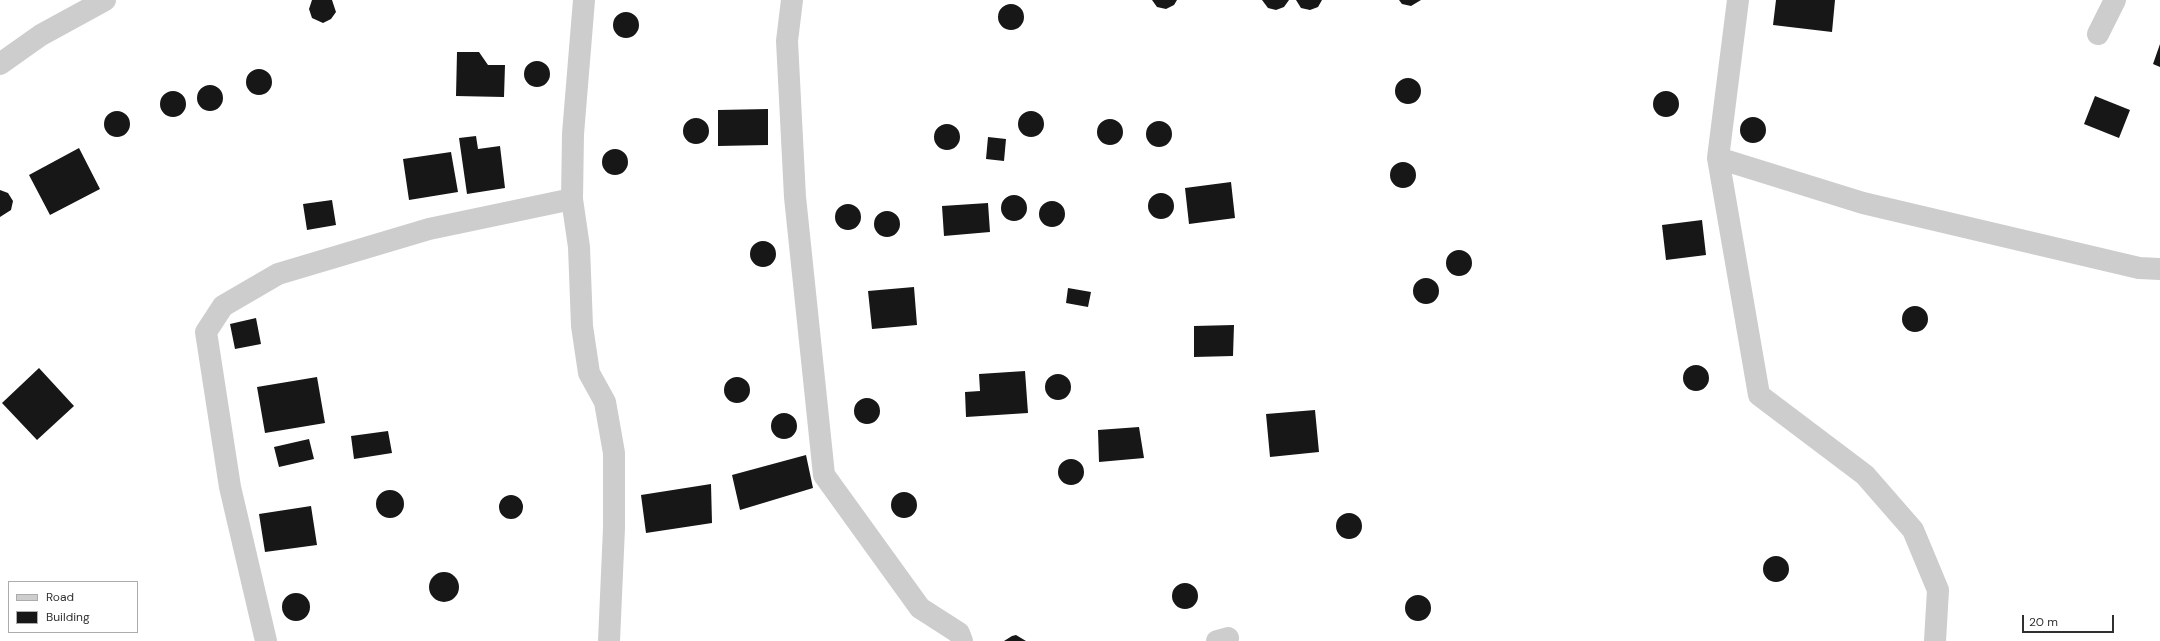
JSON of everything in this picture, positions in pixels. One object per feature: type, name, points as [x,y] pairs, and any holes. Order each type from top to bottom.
[{"type":"street","points":[[0,64],[41,35],[105,0]]},
{"type":"street","points":[[584,0],[573,134],[572,199],[579,247],[582,326],[589,373],[605,402],[614,453],[613,536],[608,641]]},
{"type":"street","points":[[792,0],[787,41],[795,197],[824,475],[920,608],[958,633],[962,641]]},
{"type":"street","points":[[1738,0],[1718,158],[1760,395],[1865,475],[1913,530],[1938,590],[1935,641]]},
{"type":"street","points":[[2098,34],[2115,0]]},
{"type":"street","points":[[1718,158],[1864,203],[2139,268],[2160,269]]},
{"type":"street","points":[[266,641],[230,487],[206,332],[223,306],[278,274],[429,229],[572,199]]},
{"type":"building","points":[[312,0],[332,0],[336,12],[331,19],[323,23],[312,18],[309,9]]},
{"type":"building","points":[[1152,0],[1177,0],[1174,5],[1166,9],[1157,7]]},
{"type":"building","points":[[1262,0],[1289,0],[1284,7],[1276,10],[1268,8]]},
{"type":"building","points":[[1296,0],[1322,0],[1318,7],[1310,10],[1301,8]]},
{"type":"building","points":[[1399,0],[1421,0],[1411,6],[1402,4]]},
{"type":"building","points":[[1776,0],[1835,0],[1832,32],[1773,25]]},
{"type":"building","points":[[1011,4],[1021,7],[1024,17],[1021,27],[1011,30],[1001,27],[998,17],[1001,7]]},
{"type":"building","points":[[626,12],[635,16],[639,25],[635,34],[626,38],[617,34],[613,25],[617,16]]},
{"type":"building","points":[[2160,44],[2160,67],[2153,64]]},
{"type":"building","points":[[457,52],[479,52],[488,65],[505,65],[504,97],[456,96]]},
{"type":"building","points":[[537,61],[547,64],[550,74],[547,84],[537,87],[527,84],[524,74],[527,64]]},
{"type":"building","points":[[259,69],[269,72],[272,82],[269,92],[259,95],[249,92],[246,82],[249,72]]},
{"type":"building","points":[[1408,78],[1417,82],[1421,91],[1417,100],[1408,104],[1399,100],[1395,91],[1399,82]]},
{"type":"building","points":[[210,85],[220,88],[223,98],[220,108],[210,111],[200,108],[197,98],[200,88]]},
{"type":"building","points":[[173,91],[182,95],[186,104],[182,113],[173,117],[164,113],[160,104],[164,95]]},
{"type":"building","points":[[1666,91],[1675,95],[1679,104],[1675,113],[1666,117],[1657,113],[1653,104],[1657,95]]},
{"type":"building","points":[[2095,96],[2130,110],[2119,138],[2084,124]]},
{"type":"building","points":[[768,109],[768,145],[718,146],[718,110]]},
{"type":"building","points":[[117,111],[126,115],[130,124],[126,133],[117,137],[108,133],[104,124],[108,115]]},
{"type":"building","points":[[1031,111],[1041,114],[1044,124],[1041,134],[1031,137],[1021,134],[1018,124],[1021,114]]},
{"type":"building","points":[[1753,117],[1762,121],[1766,130],[1762,139],[1753,143],[1744,139],[1740,130],[1744,121]]},
{"type":"building","points":[[696,118],[706,121],[709,131],[706,141],[696,144],[686,141],[683,131],[686,121]]},
{"type":"building","points":[[1110,119],[1120,122],[1123,132],[1120,142],[1110,145],[1100,142],[1097,132],[1100,122]]},
{"type":"building","points":[[1159,121],[1168,125],[1172,134],[1168,143],[1159,147],[1150,143],[1146,134],[1150,125]]},
{"type":"building","points":[[947,124],[957,127],[960,137],[957,147],[947,150],[937,147],[934,137],[937,127]]},
{"type":"building","points":[[476,136],[478,149],[500,146],[505,188],[467,194],[459,138]]},
{"type":"building","points":[[988,137],[1006,139],[1004,161],[986,159]]},
{"type":"building","points":[[79,148],[100,189],[50,215],[29,175]]},
{"type":"building","points":[[615,149],[624,153],[628,162],[624,171],[615,175],[606,171],[602,162],[606,153]]},
{"type":"building","points":[[451,152],[458,192],[409,200],[403,159]]},
{"type":"building","points":[[1403,162],[1412,166],[1416,175],[1412,184],[1403,188],[1394,184],[1390,175],[1394,166]]},
{"type":"building","points":[[1231,182],[1235,218],[1189,224],[1185,188]]},
{"type":"building","points":[[0,190],[8,193],[13,201],[11,210],[0,217]]},
{"type":"building","points":[[1161,193],[1171,196],[1174,206],[1171,216],[1161,219],[1151,216],[1148,206],[1151,196]]},
{"type":"building","points":[[1014,195],[1024,198],[1027,208],[1024,218],[1014,221],[1004,218],[1001,208],[1004,198]]},
{"type":"building","points":[[332,200],[336,225],[307,230],[303,204]]},
{"type":"building","points":[[1052,201],[1061,205],[1065,214],[1061,223],[1052,227],[1043,223],[1039,214],[1043,205]]},
{"type":"building","points":[[988,203],[990,232],[944,236],[942,206]]},
{"type":"building","points":[[848,204],[857,208],[861,217],[857,226],[848,230],[839,226],[835,217],[839,208]]},
{"type":"building","points":[[887,211],[897,214],[900,224],[897,234],[887,237],[877,234],[874,224],[877,214]]},
{"type":"building","points":[[1702,220],[1706,255],[1666,260],[1662,225]]},
{"type":"building","points":[[763,241],[772,245],[776,254],[772,263],[763,267],[754,263],[750,254],[754,245]]},
{"type":"building","points":[[1459,250],[1468,254],[1472,263],[1468,272],[1459,276],[1450,272],[1446,263],[1450,254]]},
{"type":"building","points":[[1426,278],[1435,282],[1439,291],[1435,300],[1426,304],[1417,300],[1413,291],[1417,282]]},
{"type":"building","points":[[914,287],[917,325],[872,329],[868,291]]},
{"type":"building","points":[[1068,288],[1091,292],[1088,307],[1066,303]]},
{"type":"building","points":[[1915,306],[1925,309],[1928,319],[1925,329],[1915,332],[1905,329],[1902,319],[1905,309]]},
{"type":"building","points":[[256,318],[261,344],[235,349],[230,324]]},
{"type":"building","points":[[1234,325],[1233,356],[1194,357],[1194,326]]},
{"type":"building","points":[[1696,365],[1706,368],[1709,378],[1706,388],[1696,391],[1686,388],[1683,378],[1686,368]]},
{"type":"building","points":[[39,368],[74,406],[37,440],[2,403]]},
{"type":"building","points":[[1025,371],[1028,413],[966,417],[965,392],[980,391],[979,374]]},
{"type":"building","points":[[1058,374],[1067,378],[1071,387],[1067,396],[1058,400],[1049,396],[1045,387],[1049,378]]},
{"type":"building","points":[[317,377],[325,423],[265,433],[257,387]]},
{"type":"building","points":[[737,377],[746,381],[750,390],[746,399],[737,403],[728,399],[724,390],[728,381]]},
{"type":"building","points":[[867,398],[876,402],[880,411],[876,420],[867,424],[858,420],[854,411],[858,402]]},
{"type":"building","points":[[1315,410],[1319,452],[1270,457],[1266,414]]},
{"type":"building","points":[[784,413],[793,417],[797,426],[793,435],[784,439],[775,435],[771,426],[775,417]]},
{"type":"building","points":[[1139,427],[1144,458],[1099,462],[1098,430]]},
{"type":"building","points":[[388,431],[392,453],[354,459],[351,436]]},
{"type":"building","points":[[309,439],[314,459],[279,467],[274,447]]},
{"type":"building","points":[[806,455],[813,488],[740,510],[732,475]]},
{"type":"building","points":[[1071,459],[1080,463],[1084,472],[1080,481],[1071,485],[1062,481],[1058,472],[1062,463]]},
{"type":"building","points":[[711,484],[712,523],[646,533],[641,495]]},
{"type":"building","points":[[390,490],[400,494],[404,504],[400,514],[390,518],[380,514],[376,504],[380,494]]},
{"type":"building","points":[[904,492],[913,496],[917,505],[913,514],[904,518],[895,514],[891,505],[895,496]]},
{"type":"building","points":[[511,495],[516,496],[522,502],[522,512],[516,518],[511,519],[506,518],[500,512],[499,507],[500,502],[506,496]]},
{"type":"building","points":[[311,506],[317,545],[265,552],[259,514]]},
{"type":"building","points":[[1349,513],[1359,516],[1362,526],[1359,536],[1349,539],[1339,536],[1336,526],[1339,516]]},
{"type":"building","points":[[1776,556],[1785,560],[1789,569],[1785,578],[1776,582],[1767,578],[1763,569],[1767,560]]},
{"type":"building","points":[[444,572],[450,573],[458,581],[458,593],[450,601],[444,602],[438,601],[430,593],[429,587],[430,581],[438,573]]},
{"type":"building","points":[[1185,583],[1195,586],[1198,596],[1195,606],[1185,609],[1175,606],[1172,596],[1175,586]]},
{"type":"building","points":[[296,593],[306,597],[310,607],[306,617],[296,621],[286,617],[282,607],[286,597]]},
{"type":"building","points":[[1418,595],[1427,599],[1431,608],[1427,617],[1418,621],[1409,617],[1405,608],[1409,599]]},
{"type":"building","points":[[1016,635],[1026,641],[1004,641],[1012,636]]}]
